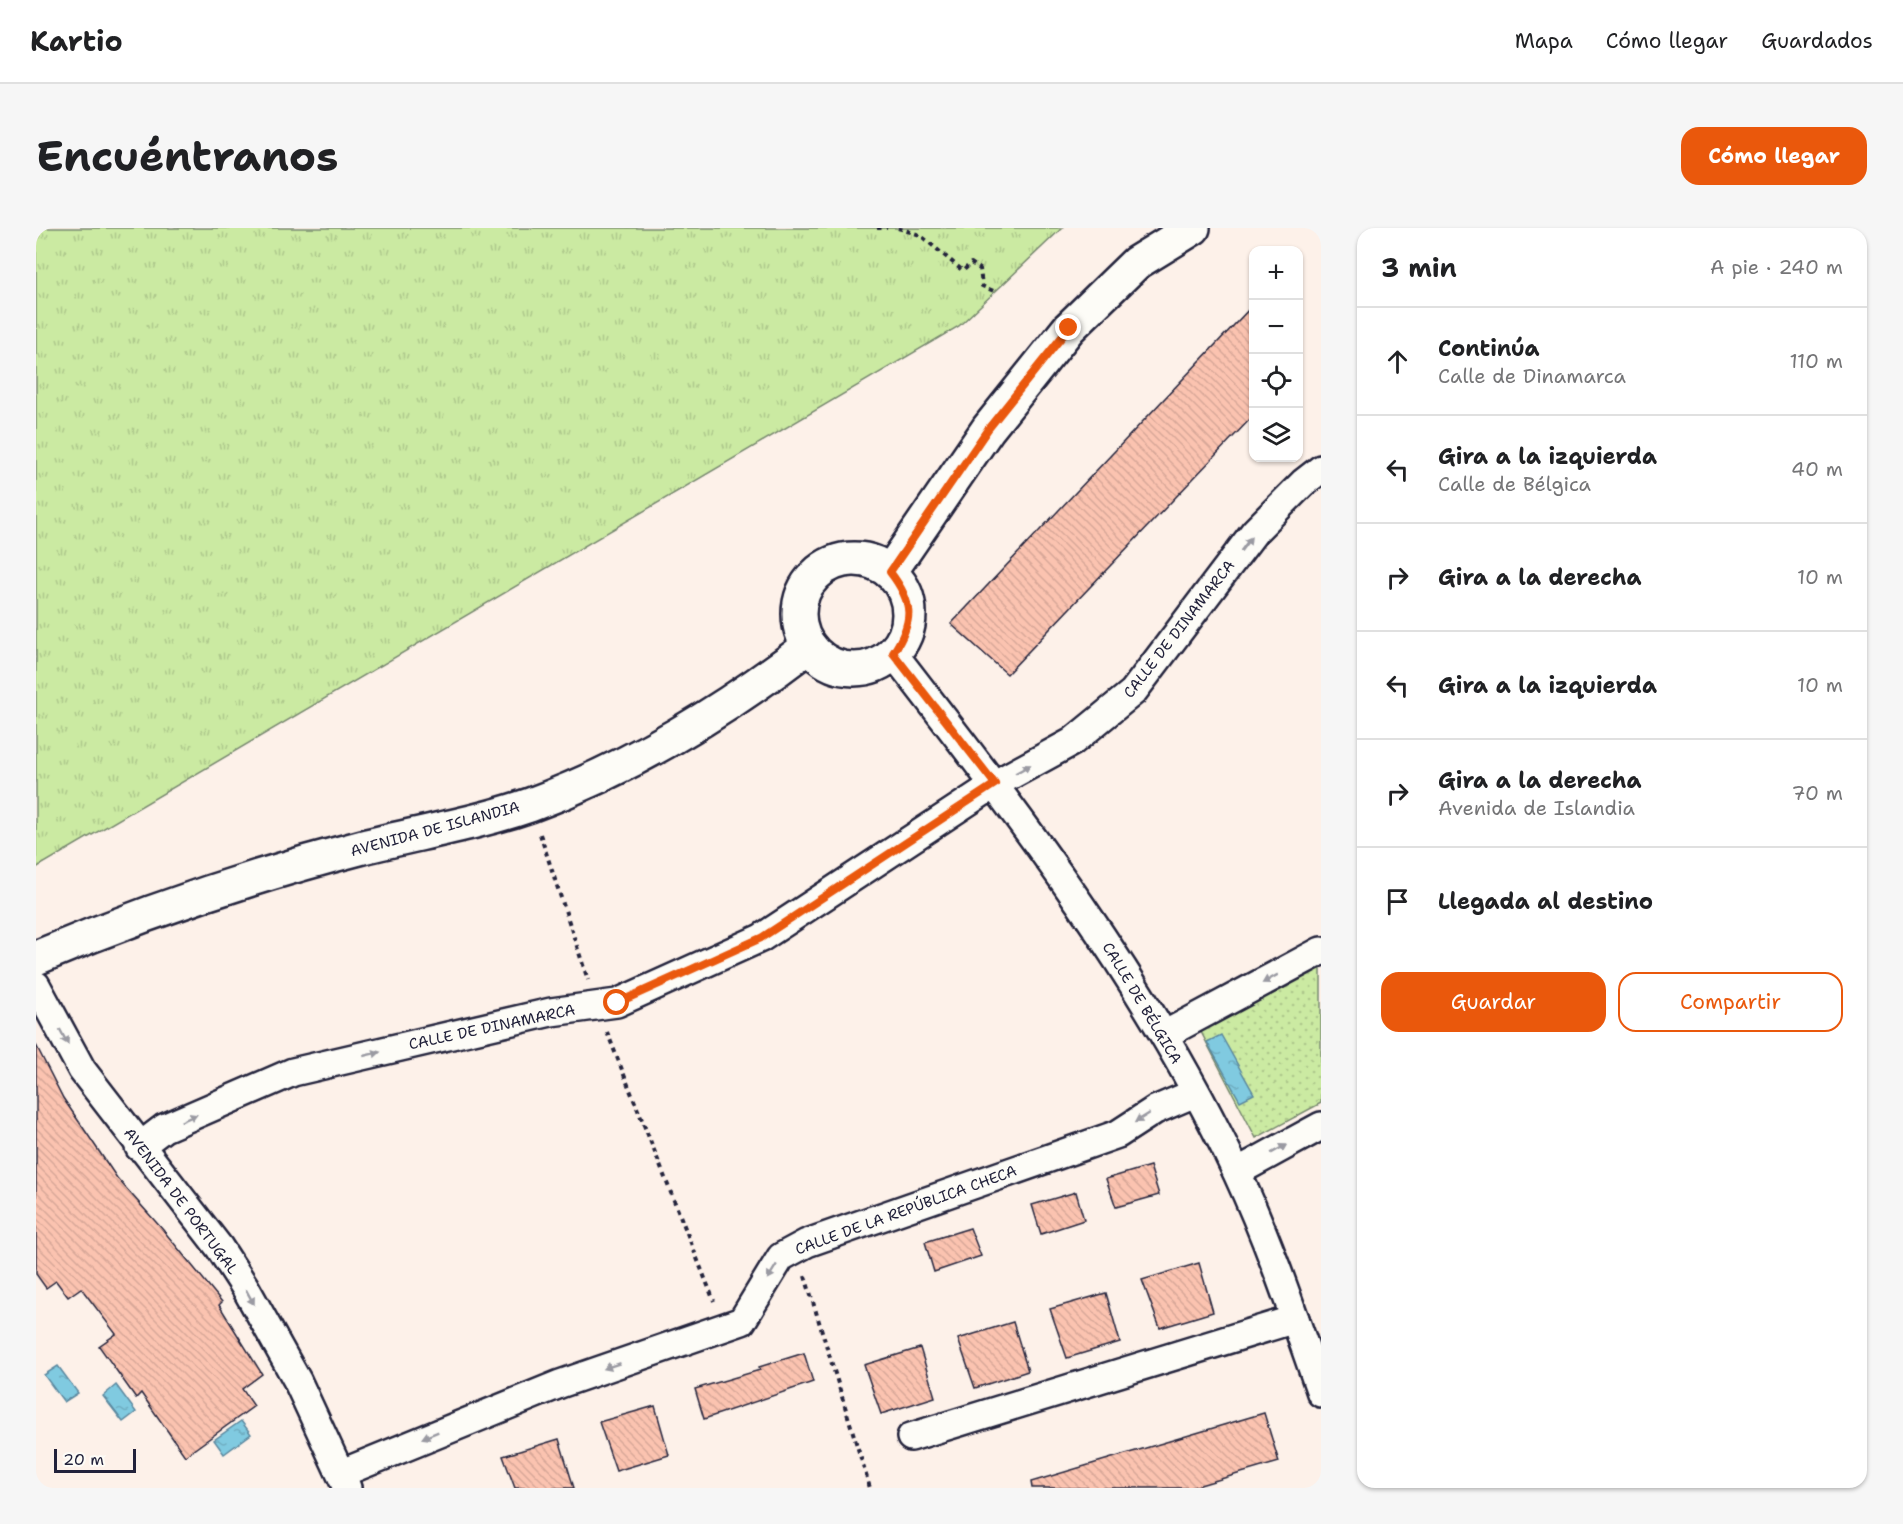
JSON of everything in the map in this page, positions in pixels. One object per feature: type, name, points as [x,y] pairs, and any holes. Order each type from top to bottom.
[{"type":"street","points":[[890,572],[988,429],[1069,328],[1136,263],[1193,228]]},
{"type":"street","name":"CALLE DE DINAMARCA","points":[[139,1147],[164,1128],[293,1072],[551,1012],[617,1003],[761,938],[995,784],[1072,742],[1133,692],[1255,531],[1303,483],[1321,469]]},
{"type":"street","points":[[852,559],[872,562],[890,572],[903,590],[909,612],[905,635],[893,653],[870,667],[843,668],[820,658],[809,646],[800,626],[800,605],[806,587],[816,573],[834,563],[852,559]]},
{"type":"street","name":"AVENIDA DE ISLANDIA","points":[[36,958],[114,925],[213,890],[363,847],[449,829],[530,804],[620,766],[701,722],[757,686],[809,646]]},
{"type":"street","name":"CALLE DE BÉLGICA","points":[[893,653],[995,784],[1094,923],[1164,1035],[1237,1172],[1295,1319],[1321,1393]]},
{"type":"street","points":[[1164,1035],[1321,951]]},
{"type":"street","name":"AVENIDA DE PORTUGAL","points":[[36,985],[82,1070],[139,1147],[219,1247],[245,1287],[297,1380],[344,1480]]},
{"type":"street","name":"CALLE DE LA REPÚBLICA CHECA","points":[[344,1480],[560,1384],[742,1320],[781,1257],[797,1249],[1118,1134],[1155,1110],[1195,1093]]},
{"type":"street","points":[[1237,1172],[1321,1126]]},
{"type":"street","points":[[911,1437],[1295,1319]]},
{"type":"path","points":[[877,228],[887,228]]},
{"type":"path","points":[[898,228],[920,235],[963,271],[971,263],[980,268],[982,286],[996,292]]},
{"type":"path","points":[[530,804],[596,1006],[724,1326]]},
{"type":"path","points":[[797,1249],[870,1488]]},
{"type":"green space","points":[[36,228],[1062,228],[959,326],[36,868]]},
{"type":"green space","points":[[1321,963],[1321,1103],[1256,1138],[1200,1030]]},
{"type":"water","points":[[1221,1035],[1254,1094],[1240,1101],[1207,1042]]},
{"type":"water","points":[[58,1366],[78,1393],[64,1402],[44,1375]]},
{"type":"water","points":[[116,1385],[136,1412],[123,1422],[103,1396]]},
{"type":"water","points":[[241,1421],[251,1434],[224,1454],[214,1440]]},
{"type":"building","points":[[1249,309],[1249,420],[1007,674],[951,624]]},
{"type":"building","points":[[36,1045],[63,1098],[117,1178],[222,1302],[219,1305],[262,1374],[242,1389],[254,1406],[185,1456],[141,1393],[136,1398],[99,1346],[116,1334],[81,1288],[68,1297],[56,1281],[46,1288],[36,1274]]},
{"type":"building","points":[[1150,1166],[1159,1195],[1116,1207],[1106,1179]]},
{"type":"building","points":[[1076,1192],[1084,1220],[1041,1234],[1032,1205]]},
{"type":"building","points":[[970,1228],[981,1256],[934,1272],[925,1242]]},
{"type":"building","points":[[1199,1263],[1213,1312],[1160,1328],[1142,1280]]},
{"type":"building","points":[[1106,1293],[1120,1342],[1067,1358],[1050,1309]]},
{"type":"building","points":[[1013,1322],[1028,1371],[975,1388],[958,1339]]},
{"type":"building","points":[[920,1348],[935,1397],[881,1414],[864,1365]]},
{"type":"building","points":[[804,1353],[813,1382],[704,1419],[695,1389],[760,1370],[759,1367]]},
{"type":"building","points":[[655,1406],[669,1455],[616,1471],[599,1422]]},
{"type":"building","points":[[1264,1413],[1279,1462],[1190,1488],[1032,1488],[1031,1482]]},
{"type":"building","points":[[559,1439],[574,1488],[515,1488],[503,1456]]},
{"type":"route","points":[[617,1003],[761,938],[995,784],[893,653],[905,635],[909,612],[908,601],[903,590],[890,572],[988,429],[1069,328]]}]
